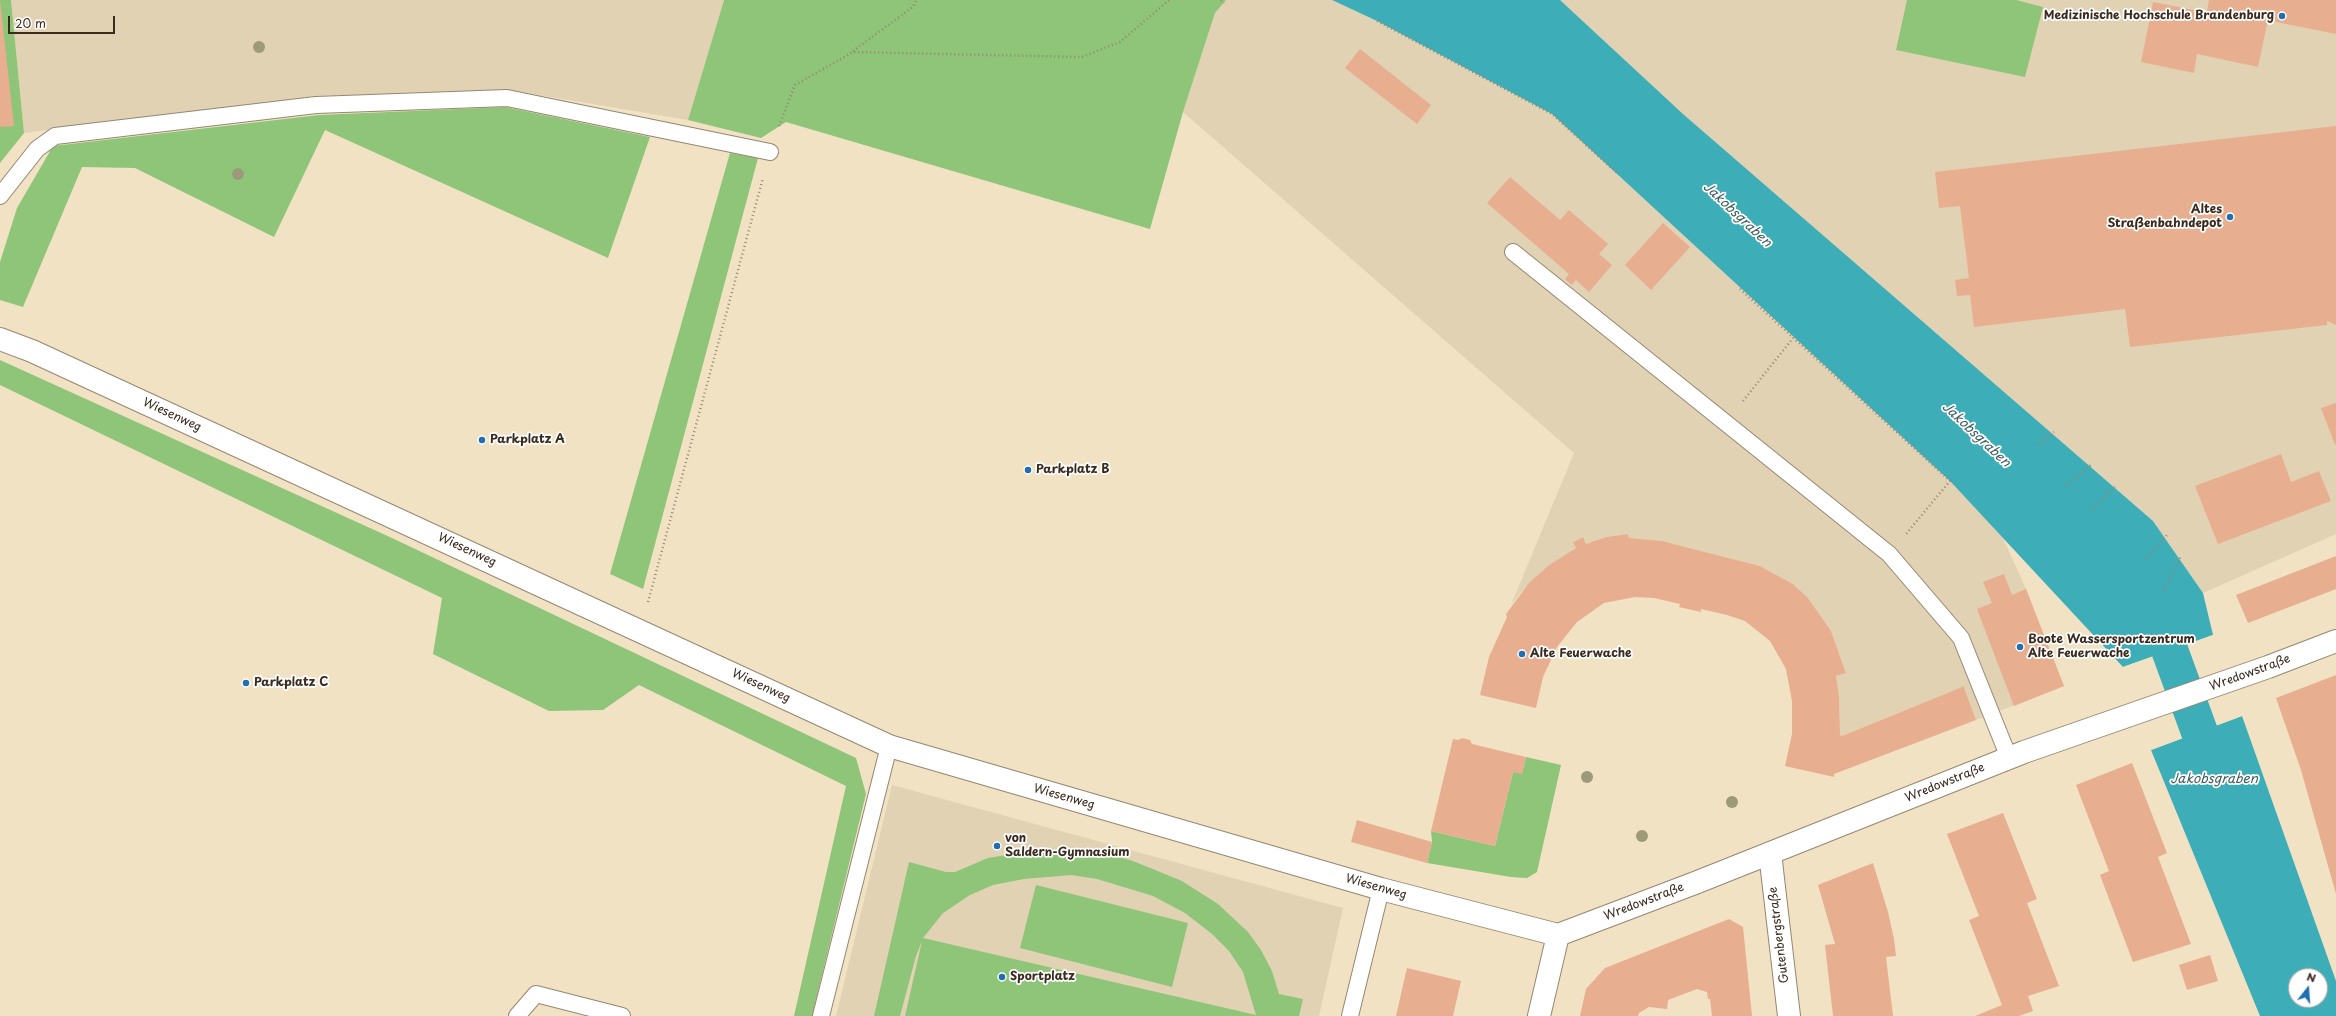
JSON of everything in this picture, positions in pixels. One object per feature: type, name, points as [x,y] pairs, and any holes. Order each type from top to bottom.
[{"type":"street","name":"Wiesenweg","points":[[0,340],[32,350],[641,630],[889,746],[1381,889],[1558,935]]},
{"type":"street","name":"Wredowstraße","points":[[1558,935],[2009,758],[2268,668],[2336,641]]},
{"type":"street","name":"Gutenbergstraße","points":[[1770,853],[1789,1016]]},
{"type":"street","points":[[1539,1016],[1558,935]]},
{"type":"lane","points":[[0,196],[37,149],[55,136],[316,105],[507,98],[770,152]]},
{"type":"lane","points":[[1513,252],[1727,422],[1889,554],[1961,638],[2009,758]]},
{"type":"lane","points":[[821,1016],[889,746]]},
{"type":"lane","points":[[1350,1016],[1381,889]]},
{"type":"lane","points":[[517,1016],[536,994],[622,1016]]},
{"type":"path","points":[[641,630],[770,152],[795,85],[853,52],[913,7],[916,0]]},
{"type":"path","points":[[853,52],[1082,57],[1120,42],[1169,0]]},
{"type":"path","points":[[1221,0],[1224,3]]},
{"type":"path","points":[[1376,21],[1552,114],[1617,173]]},
{"type":"path","points":[[1740,289],[1950,481],[1889,554]]},
{"type":"path","points":[[1727,422],[1793,338]]},
{"type":"path","points":[[2038,445],[2054,432]]},
{"type":"path","points":[[2066,486],[2091,464]]},
{"type":"path","points":[[2092,510],[2116,487]]},
{"type":"path","points":[[2145,560],[2167,535]]},
{"type":"path","points":[[2164,591],[2181,556]]},
{"type":"shaded area","points":[[11,0],[724,0],[688,120],[509,90],[317,96],[24,133]]},
{"type":"shaded area","points":[[1226,0],[1332,0],[1377,21],[1552,114],[1950,481],[2002,536],[2026,589],[2064,686],[1976,720],[1963,685],[1962,687],[1842,736],[1840,735],[1839,696],[1836,676],[1846,673],[1831,631],[1808,598],[1793,584],[1760,566],[1662,541],[1629,538],[1628,534],[1606,537],[1586,544],[1583,537],[1574,541],[1576,548],[1549,565],[1523,590],[1511,605],[1574,453],[1183,112],[1215,13]]},
{"type":"shaded area","points":[[1560,0],[2336,0],[2336,534],[2203,593],[2153,521],[1683,114]]},
{"type":"shaded area","name":"von Saldern-Gymnasium","points":[[892,785],[1343,908],[1319,1016],[836,1016]]},
{"type":"green space","points":[[0,0],[11,0],[24,133],[0,163]]},
{"type":"green space","points":[[724,0],[1226,0],[1215,13],[1183,112],[1150,229],[786,122],[761,138],[688,120]]},
{"type":"green space","points":[[1907,0],[2016,0],[2043,7],[2025,77],[1896,50]]},
{"type":"green space","points":[[505,107],[650,137],[608,258],[325,130],[274,237],[135,168],[82,167],[23,307],[0,300],[0,262],[17,208],[53,146],[319,115]]},
{"type":"green space","points":[[730,153],[758,158],[643,589],[610,574]]},
{"type":"green space","points":[[0,360],[392,538],[856,758],[866,794],[812,1016],[794,1016],[846,786],[639,685],[603,710],[549,711],[433,654],[442,598],[0,385]]},
{"type":"green space","points":[[1526,757],[1561,765],[1537,872],[1527,878],[1511,877],[1427,863],[1432,842],[1431,831],[1495,846],[1513,772],[1522,773]]},
{"type":"green space","points":[[1064,849],[1109,854],[1133,861],[1182,881],[1218,904],[1248,932],[1261,950],[1272,971],[1279,994],[1303,999],[1299,1016],[905,1016],[922,941],[916,956],[900,1016],[874,1016],[909,862],[946,872],[955,872],[988,858],[1036,850]],"holes":[[[1071,875],[1097,879],[1153,896],[1185,913],[1212,934],[1229,951],[1243,972],[1256,1015],[923,938],[943,913],[970,895],[993,885],[1024,879]]]},
{"type":"green space","points":[[1036,885],[1188,923],[1172,987],[1020,948]]},
{"type":"water","points":[[1332,0],[1560,0],[1683,114],[2153,521],[2203,593],[2213,635],[2123,667],[1950,481],[1552,114],[1377,21]]},
{"type":"water","name":"Jakobsgraben","points":[[2242,716],[2336,981],[2336,1016],[2260,1016],[2151,750]]},
{"type":"pier","points":[[2213,635],[2214,636],[2123,669],[2123,667]]},
{"type":"pier","points":[[2241,714],[2242,716],[2151,750],[2150,748]]},
{"type":"building","points":[[0,0],[14,126],[0,127]]},
{"type":"building","points":[[2209,0],[2336,0],[2336,34],[2271,21],[2270,24],[2267,24],[2258,67],[2197,54],[2194,73],[2141,62],[2153,2],[2204,12],[2207,11]]},
{"type":"building","points":[[1360,49],[1431,105],[1417,124],[1345,68]]},
{"type":"building","points":[[2336,126],[2336,325],[2327,321],[2327,325],[2130,347],[2125,309],[1974,327],[1970,295],[1957,296],[1955,280],[1969,278],[1960,206],[1939,208],[1935,172]]},
{"type":"building","points":[[1510,177],[1560,220],[1569,210],[1608,244],[1599,254],[1612,265],[1589,292],[1576,280],[1572,285],[1565,279],[1569,274],[1487,203]]},
{"type":"building","points":[[1663,223],[1690,247],[1651,290],[1625,265]]},
{"type":"building","points":[[2336,403],[2336,444],[2335,445],[2321,408]]},
{"type":"building","points":[[2281,454],[2291,482],[2319,471],[2331,501],[2218,544],[2195,486]]},
{"type":"building","name":"Alte Feuerwache","points":[[1628,534],[1629,538],[1662,541],[1760,566],[1793,584],[1808,598],[1831,631],[1846,673],[1836,676],[1839,696],[1840,735],[1842,736],[1962,687],[1963,685],[1976,720],[1834,774],[1834,777],[1785,766],[1792,734],[1792,701],[1786,669],[1770,641],[1745,621],[1727,615],[1701,609],[1701,612],[1679,607],[1680,604],[1654,598],[1635,597],[1604,603],[1577,622],[1557,647],[1543,677],[1536,708],[1480,695],[1489,657],[1507,617],[1506,614],[1529,583],[1549,565],[1576,548],[1573,542],[1583,537],[1586,544],[1606,537]]},
{"type":"building","points":[[2336,556],[2336,589],[2248,623],[2236,595]]},
{"type":"building","name":"Boote Wassersportzentrum Alte Feuerwache","points":[[2004,574],[2012,595],[2026,589],[2064,686],[2014,706],[1977,609],[1992,603],[1983,582]]},
{"type":"building","points":[[2336,675],[2336,894],[2301,770],[2276,698]]},
{"type":"building","points":[[1462,738],[1470,740],[1472,744],[1526,757],[1522,774],[1513,772],[1495,846],[1431,831],[1453,739],[1458,740]]},
{"type":"building","points":[[2132,763],[2167,853],[2158,857],[2191,944],[2133,962],[2100,875],[2109,871],[2076,785]]},
{"type":"building","points":[[2003,813],[2037,899],[2027,903],[2059,986],[2028,996],[2033,1011],[2019,1016],[1975,1016],[2002,1005],[1969,920],[1979,916],[1947,834]]},
{"type":"building","points":[[1357,820],[1432,842],[1427,863],[1351,842]]},
{"type":"building","points":[[1873,863],[1888,912],[1894,939],[1896,956],[1886,957],[1893,1016],[1833,1016],[1825,945],[1835,944],[1818,885]]},
{"type":"building","points":[[1729,919],[1743,927],[1752,1016],[1712,1016],[1710,999],[1708,999],[1707,992],[1697,989],[1668,1000],[1667,1009],[1649,1007],[1639,1013],[1638,1016],[1580,1016],[1586,989],[1605,968]]},
{"type":"building","points":[[2210,955],[2218,981],[2187,990],[2179,965]]},
{"type":"building","points":[[1407,968],[1461,981],[1453,1016],[1396,1016]]},
{"type":"waterway","name":"Jakobsgraben","points":[[2146,606],[2159,621],[2217,780]]},
{"type":"place","name":"Medizinische Hochschule Brandenburg","points":[[2282,16]]},
{"type":"place","name":"Altes Straßenbahndepot","points":[[2230,217]]},
{"type":"place","name":"Parkplatz A","points":[[482,440]]},
{"type":"place","name":"Parkplatz B","points":[[1028,470]]},
{"type":"place","name":"Boote Wassersportzentrum Alte Feuerwache","points":[[2020,647]]},
{"type":"place","name":"Alte Feuerwache","points":[[1522,654]]},
{"type":"place","name":"Parkplatz C","points":[[246,683]]},
{"type":"place","name":"von Saldern-Gymnasium","points":[[997,846]]},
{"type":"place","name":"Sportplatz","points":[[1002,977]]}]
